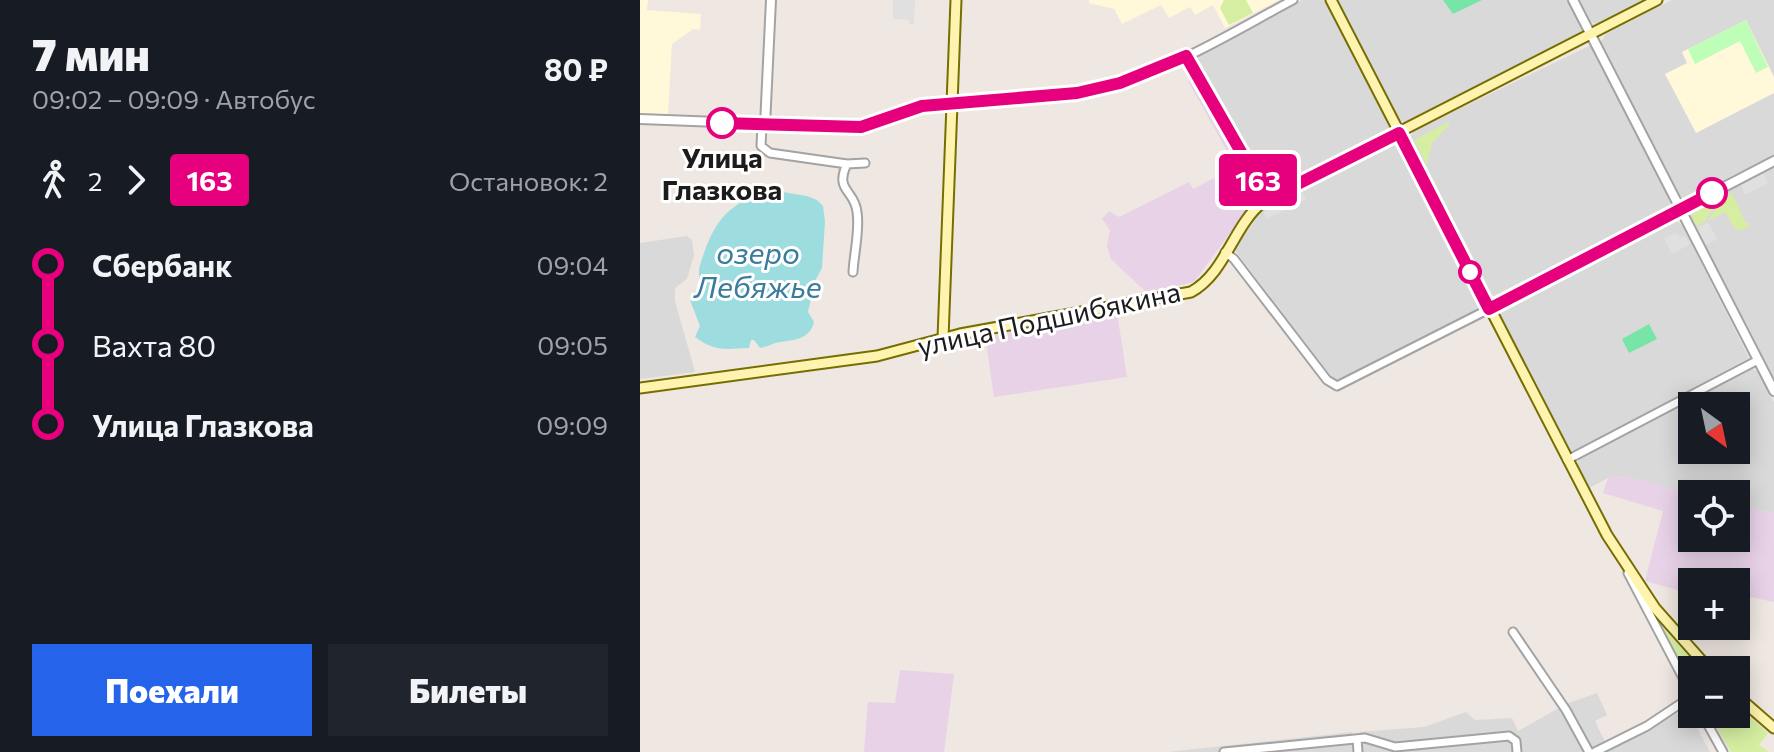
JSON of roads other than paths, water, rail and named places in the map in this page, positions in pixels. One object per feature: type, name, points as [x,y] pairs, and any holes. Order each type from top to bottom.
[{"type":"main road","points":[[943,338],[956,0]]},
{"type":"main road","points":[[1331,0],[1607,535],[1662,616],[1698,656]]},
{"type":"main road","name":"улица Подшибякина","points":[[640,388],[855,359],[943,338],[1191,292],[1208,279],[1249,215],[1268,199],[1657,0]]},
{"type":"main road","points":[[1750,707],[1774,728]]},
{"type":"street","points":[[771,0],[761,146],[775,155],[847,164],[865,163]]},
{"type":"street","points":[[640,119],[861,127],[922,106],[1077,93],[1120,83],[1186,56],[1293,0]]},
{"type":"street","points":[[1573,0],[1774,391]]},
{"type":"street","points":[[1186,56],[1268,199]]},
{"type":"street","points":[[1225,252],[1234,259],[1333,386],[1347,383],[1774,161]]},
{"type":"street","points":[[847,164],[842,182],[857,212],[853,272]]},
{"type":"street","points":[[1567,460],[1758,360]]},
{"type":"street","points":[[1622,561],[1678,669]]},
{"type":"street","points":[[1513,632],[1592,752],[1647,726],[1678,705]]},
{"type":"street","points":[[1709,728],[1721,751]]},
{"type":"street","points":[[1224,752],[1357,739],[1369,739],[1395,747],[1509,736],[1516,741],[1517,752]]},
{"type":"street","points":[[1357,739],[1358,752]]},
{"type":"water","name":"озеро Лебяжье","points":[[771,190],[807,196],[823,206],[822,268],[815,281],[808,312],[814,322],[812,328],[801,338],[760,348],[754,340],[751,340],[749,348],[709,345],[695,337],[700,326],[690,300],[699,284],[699,267],[705,250],[717,226],[732,208]]},
{"type":"place","name":"Улица Глазкова","points":[[722,123]]}]
